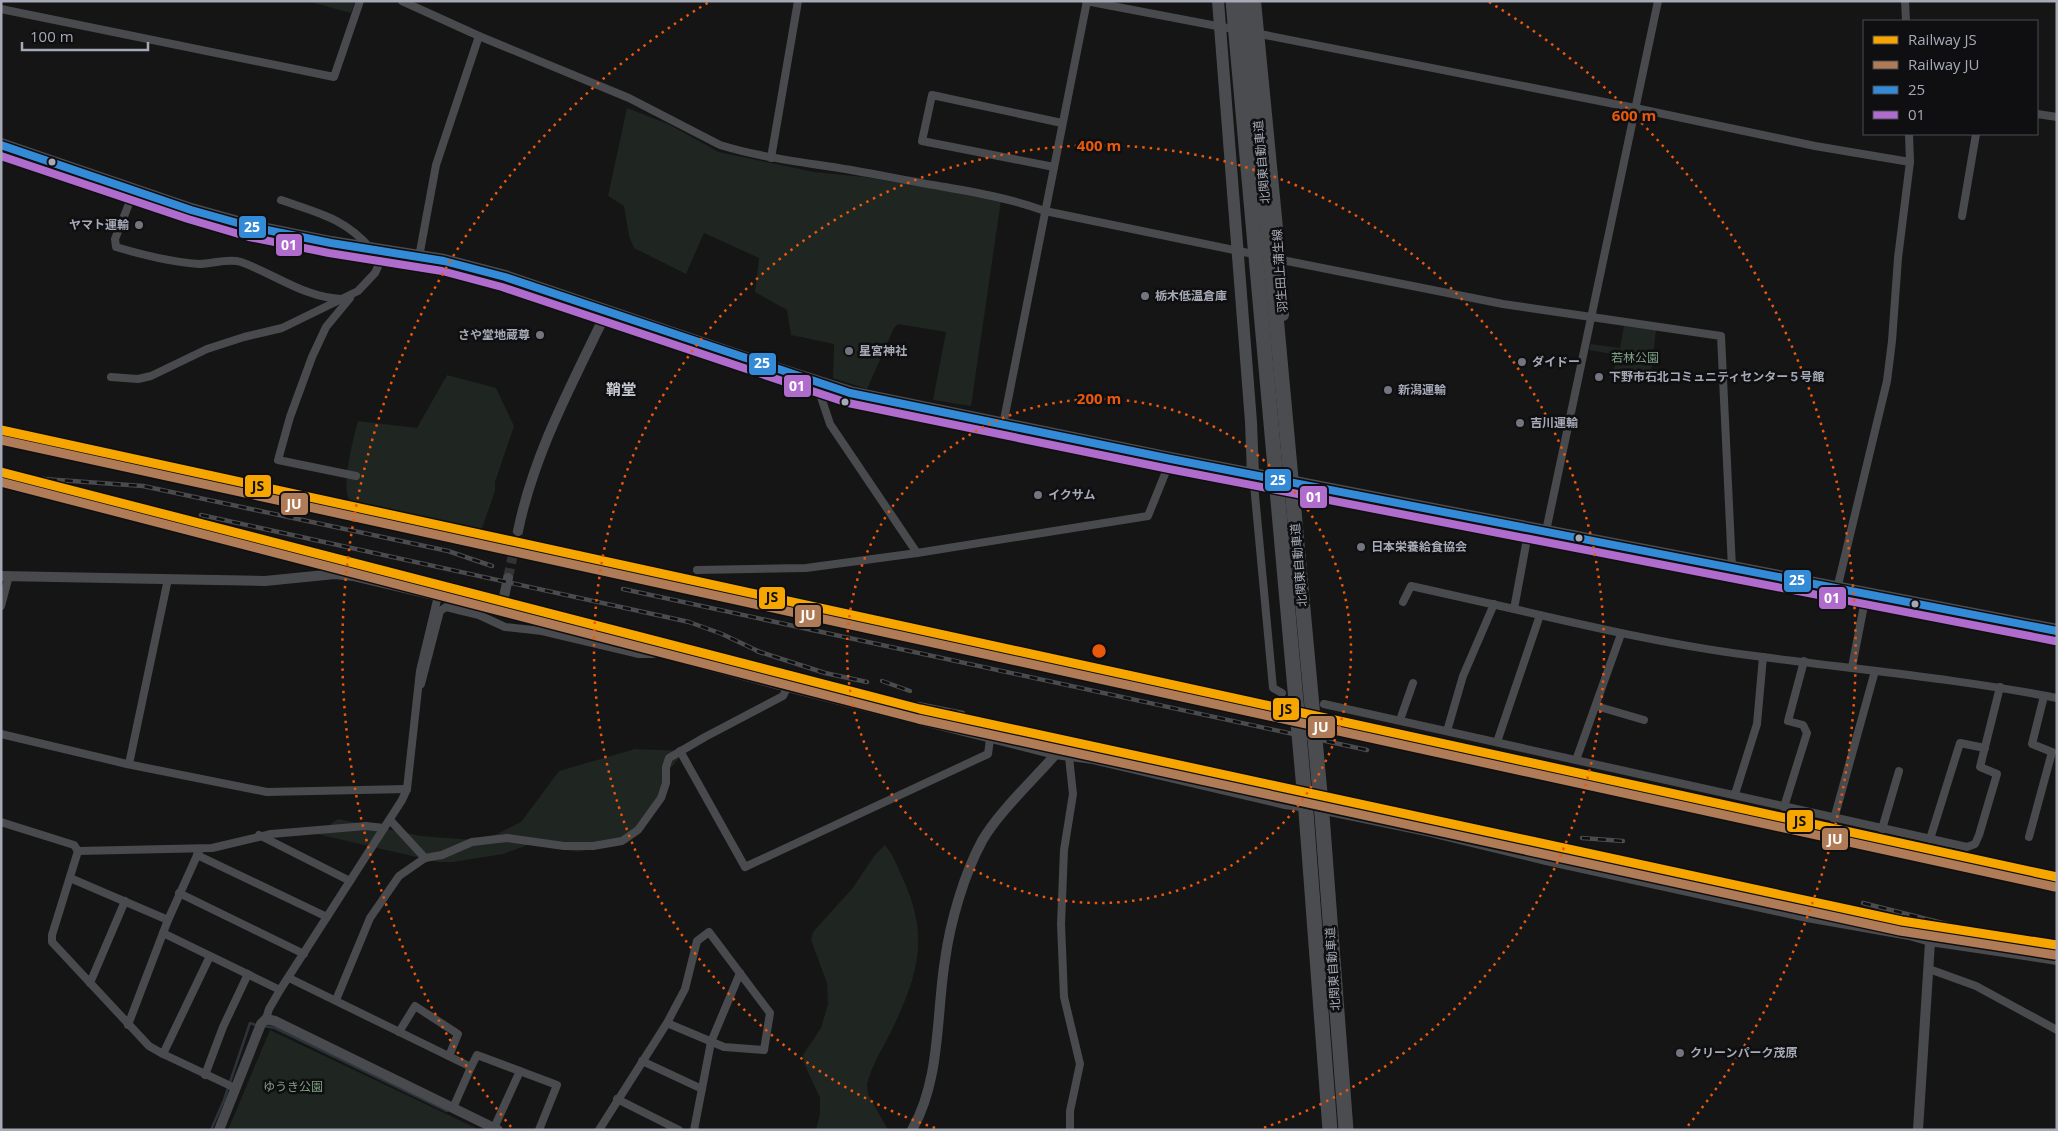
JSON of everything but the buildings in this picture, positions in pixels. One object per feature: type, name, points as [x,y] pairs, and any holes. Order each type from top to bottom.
[{"type":"highway","name":"北関東自動車道","points":[[1233,1],[1306,812],[1330,1130]]},
{"type":"highway","name":"北関東自動車道","points":[[1247,1],[1322,815],[1346,1130]]},
{"type":"highway","points":[[1,146],[134,191],[252,227],[419,257],[505,277],[555,293],[606,313],[822,385],[1003,425],[1171,459],[2057,631]]},
{"type":"main road","points":[[1218,1],[1252,422],[1254,474]]},
{"type":"main road","name":"羽生田上蒲生線","points":[[1256,1],[1280,259],[1293,482]]},
{"type":"street","points":[[1,9],[334,77],[360,1]]},
{"type":"street","points":[[402,1],[479,36],[630,98],[720,145],[771,158],[998,196],[1045,211],[1503,304],[1721,336],[1732,568]]},
{"type":"street","points":[[771,158],[798,1]]},
{"type":"street","points":[[1003,425],[1087,1],[1635,108],[1815,146],[1910,162]]},
{"type":"street","points":[[1546,531],[1658,1]]},
{"type":"street","points":[[1905,1],[1906,20]]},
{"type":"street","points":[[419,257],[436,165],[479,36]]},
{"type":"street","points":[[1054,167],[922,141],[932,95],[1062,123]]},
{"type":"street","points":[[2038,114],[2057,117]]},
{"type":"street","points":[[1837,589],[1887,381],[1898,258],[1910,162],[1909,135]]},
{"type":"street","points":[[1962,216],[1976,135]]},
{"type":"street","points":[[134,191],[115,239],[116,247],[153,258],[182,262],[201,264],[224,261],[240,262],[317,296],[347,298]]},
{"type":"street","points":[[111,377],[138,379],[151,376],[207,349],[244,337],[282,328],[347,298],[368,282],[375,273],[378,250],[345,224],[281,200]]},
{"type":"street","points":[[347,298],[326,327],[316,350],[290,417],[278,460],[356,476]]},
{"type":"street","points":[[518,531],[524,501],[538,458],[606,313]]},
{"type":"street","points":[[822,385],[823,406],[830,424],[916,554]]},
{"type":"street","points":[[697,570],[806,568],[916,554],[1148,516],[1171,459]]},
{"type":"street","points":[[1254,474],[1273,688],[1282,693]]},
{"type":"street","points":[[1514,609],[1528,528]]},
{"type":"street","points":[[1,606],[5,576],[265,581],[335,574],[353,576],[501,611],[786,688],[1056,755],[1093,760],[1285,805],[1431,833],[1546,861],[1807,918],[1909,936],[1930,942],[2057,961]]},
{"type":"street","points":[[501,611],[508,578]]},
{"type":"street","points":[[129,764],[168,579]]},
{"type":"street","points":[[1403,602],[1411,586],[1621,634],[1763,657],[2000,687],[2057,698]]},
{"type":"street","points":[[1852,667],[1866,595]]},
{"type":"street","points":[[219,1130],[260,1024],[266,1019],[269,1008],[280,990],[390,820],[407,789],[420,671],[438,596]]},
{"type":"street","points":[[1447,731],[1463,676],[1494,604]]},
{"type":"street","points":[[418,690],[424,680],[440,611],[446,608],[479,615],[505,628],[542,631],[639,654],[665,654]]},
{"type":"street","points":[[1497,742],[1540,615]]},
{"type":"street","points":[[1576,760],[1621,634]]},
{"type":"street","points":[[1735,794],[1757,724],[1763,657]]},
{"type":"street","points":[[1784,807],[1807,733],[1803,725],[1788,721],[1804,661]]},
{"type":"street","points":[[1834,818],[1875,672]]},
{"type":"street","points":[[1400,720],[1412,683]]},
{"type":"street","points":[[1324,704],[1967,847],[1975,844],[1997,774],[1980,767],[2000,687]]},
{"type":"street","points":[[336,1000],[370,918],[399,876],[425,858],[442,855],[472,842],[508,838],[564,846],[593,846],[622,842],[638,830],[657,805],[666,782],[669,758],[783,696],[786,688]]},
{"type":"street","points":[[2029,837],[2052,752],[2032,744],[2044,696]]},
{"type":"street","points":[[1596,706],[1644,720]]},
{"type":"street","points":[[1,734],[129,764],[267,792],[407,789]]},
{"type":"street","points":[[680,751],[745,866],[988,754],[990,739]]},
{"type":"street","points":[[1930,839],[1960,743],[1985,748]]},
{"type":"street","points":[[912,1130],[927,1096],[932,1072],[948,943],[957,907],[974,860],[982,841],[994,824],[1056,755]]},
{"type":"street","points":[[1069,757],[1074,794],[1064,850],[1061,924],[1064,997],[1080,1064],[1070,1111],[1070,1130]]},
{"type":"street","points":[[1882,829],[1899,771]]},
{"type":"street","points":[[1325,812],[1350,1130]]},
{"type":"street","points":[[390,820],[425,858]]},
{"type":"street","points":[[1,822],[74,846],[78,851]]},
{"type":"street","points":[[78,851],[198,852],[259,835],[366,826],[384,828]]},
{"type":"street","points":[[259,835],[350,881]]},
{"type":"street","points":[[78,851],[52,935],[52,942],[149,1046],[235,1088]]},
{"type":"street","points":[[128,1025],[168,920],[198,852]]},
{"type":"street","points":[[198,852],[327,917]]},
{"type":"street","points":[[70,878],[168,920]]},
{"type":"street","points":[[179,893],[304,954]]},
{"type":"street","points":[[90,983],[126,901]]},
{"type":"street","points":[[599,1130],[666,1023],[684,989],[697,941],[709,932],[770,1013],[764,1050],[724,1047],[666,1023]]},
{"type":"street","points":[[163,933],[280,990]]},
{"type":"street","points":[[1918,1130],[1930,942]]},
{"type":"street","points":[[163,1054],[210,956]]},
{"type":"street","points":[[1929,969],[1976,986],[2057,1030]]},
{"type":"street","points":[[694,1130],[710,1042],[740,973]]},
{"type":"street","points":[[205,1075],[223,1027],[248,974]]},
{"type":"street","points":[[289,978],[471,1067]]},
{"type":"street","points":[[399,1032],[415,1006],[458,1034],[449,1056]]},
{"type":"street","points":[[266,1019],[275,1021],[496,1129],[520,1071]]},
{"type":"street","points":[[453,1108],[477,1055],[557,1085],[539,1130]]},
{"type":"street","points":[[642,1061],[702,1089]]},
{"type":"street","points":[[617,1099],[679,1130]]},
{"type":"green space","points":[[307,1],[355,1],[351,13]]},
{"type":"green space","points":[[627,108],[668,124],[719,152],[814,172],[865,177],[1001,200],[971,406],[933,400],[946,332],[898,324],[894,328],[867,389],[833,378],[834,344],[791,335],[787,310],[755,292],[759,258],[704,233],[686,274],[634,248],[629,236],[624,206],[608,196]]},
{"type":"green space","name":"若林公園","points":[[1624,326],[1656,330],[1650,380],[1613,375],[1617,355],[1589,350],[1591,344],[1620,348]]},
{"type":"green space","points":[[447,375],[496,388],[514,426],[481,531],[365,509],[351,502],[346,486],[348,463],[358,421],[417,428]]},
{"type":"green space","points":[[635,749],[685,751],[670,769],[646,822],[624,837],[603,847],[577,852],[530,844],[503,854],[453,862],[438,862],[317,834],[338,819],[421,836],[473,840],[497,834],[521,822],[559,771]]},
{"type":"green space","points":[[885,845],[897,866],[911,900],[918,938],[914,974],[908,992],[891,1032],[874,1064],[867,1084],[868,1094],[888,1130],[816,1130],[820,1114],[820,1098],[804,1063],[803,1055],[821,1028],[828,1004],[827,983],[811,940],[813,932],[852,889],[875,855]]},
{"type":"green space","name":"ゆうき公園","points":[[270,1030],[480,1130],[228,1130]]},
{"type":"waterway","points":[[211,1130],[224,1100],[250,1023],[256,1025]]},
{"type":"waterway","points":[[264,1026],[275,1028],[447,1111]]},
{"type":"tunnel","points":[[508,578],[518,531]]},
{"type":"railway","points":[[1,476],[143,486],[448,551],[492,566]]},
{"type":"railway","points":[[201,515],[689,622],[722,634],[762,653]]},
{"type":"railway","points":[[623,589],[1367,750]]},
{"type":"railway","points":[[757,651],[825,673],[867,682]]},
{"type":"railway","points":[[882,681],[910,691]]},
{"type":"railway","points":[[918,704],[963,713]]},
{"type":"railway","points":[[1582,838],[1623,841]]},
{"type":"railway","points":[[1863,903],[1986,934]]},
{"type":"rail line","name":"JS","points":[[1,430],[2057,877]]},
{"type":"rail line","name":"JU","points":[[1,440],[2055,887]]},
{"type":"rail line","name":"JS","points":[[1,472],[920,709],[1902,921],[2057,945]]},
{"type":"rail line","name":"JU","points":[[1,482],[918,719],[1900,931],[2055,955]]},
{"type":"transit line","name":"25","points":[[1,145],[191,210],[252,227],[331,243],[444,261],[505,277],[850,393],[1171,459],[2057,631]]},
{"type":"transit line","name":"01","points":[[1,156],[188,219],[249,237],[329,253],[442,271],[502,287],[848,403],[1169,469],[2055,641]]},
{"type":"place","name":"ヤマト運輸","points":[[139,225]]},
{"type":"place","name":"栃木低温倉庫","points":[[1145,296]]},
{"type":"place","name":"さや堂地蔵尊","points":[[540,335]]},
{"type":"place","name":"星宮神社","points":[[849,351]]},
{"type":"place","name":"ダイドー","points":[[1522,362]]},
{"type":"place","name":"下野市石北コミュニティセンター５号館","points":[[1599,377]]},
{"type":"place","name":"新潟運輸","points":[[1388,390]]},
{"type":"place","name":"吉川運輸","points":[[1520,423]]},
{"type":"place","name":"イクサム","points":[[1038,495]]},
{"type":"place","name":"日本栄養給食協会","points":[[1361,547]]},
{"type":"place","name":"クリーンパーク茂原","points":[[1680,1053]]},
{"type":"district","name":"鞘堂","points":[[621,390]]}]
